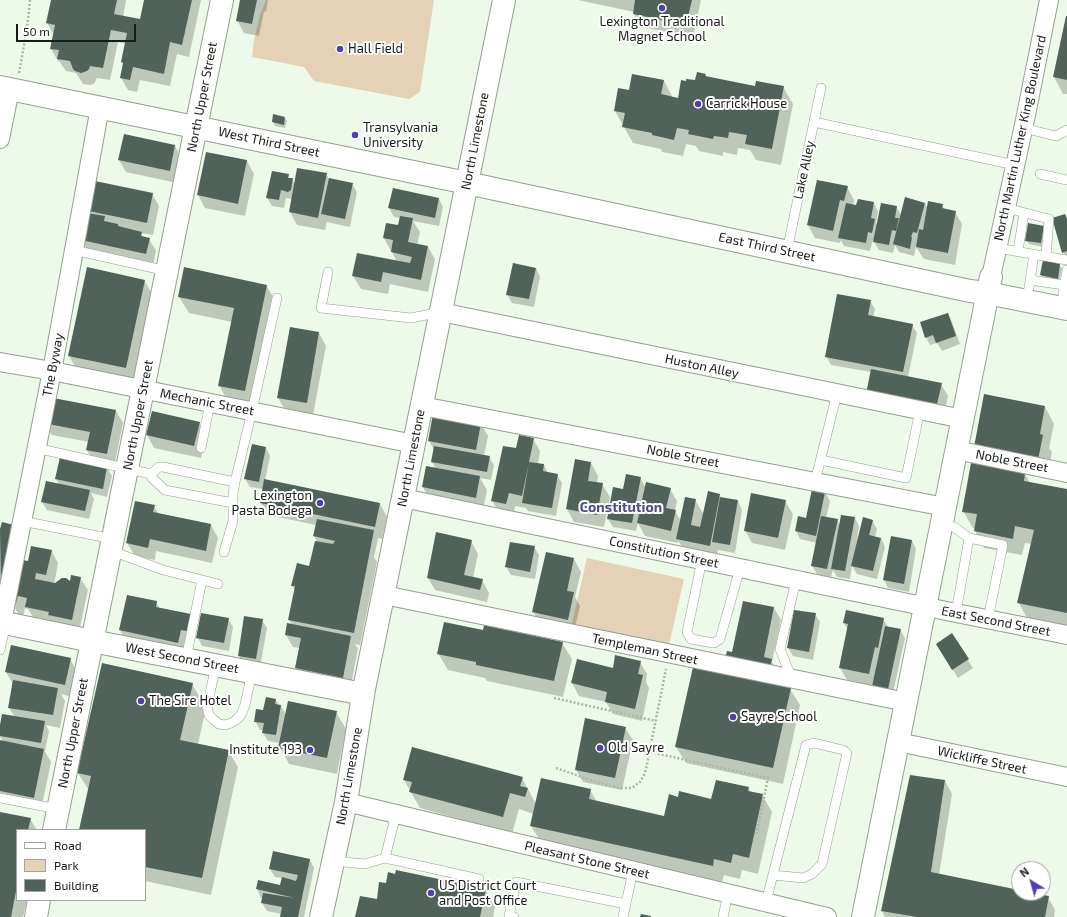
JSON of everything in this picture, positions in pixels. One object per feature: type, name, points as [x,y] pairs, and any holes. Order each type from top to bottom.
[{"type":"main road","name":"North Upper Street","points":[[54,829],[222,0]]},
{"type":"main road","name":"North Limestone","points":[[321,917],[346,802],[363,694],[504,0]]},
{"type":"main road","name":"West Third Street","points":[[10,84],[100,107],[467,183]]},
{"type":"main road","name":"East Third Street","points":[[467,183],[970,291],[989,285],[1027,301],[1064,309]]},
{"type":"main road","points":[[863,917],[989,285]]},
{"type":"main road","name":"West Second Street","points":[[3,622],[363,694]]},
{"type":"main road","points":[[36,917],[39,901]]},
{"type":"street","name":"North Martin Luther King Boulevard","points":[[989,285],[1049,0]]},
{"type":"street","points":[[0,139],[10,84]]},
{"type":"street","name":"The Byway","points":[[3,622],[52,371],[100,107]]},
{"type":"street","name":"Huston Alley","points":[[441,312],[962,419]]},
{"type":"street","name":"Mechanic Street","points":[[0,362],[210,402],[414,444]]},
{"type":"street","name":"Noble Street","points":[[422,406],[815,482],[943,515]]},
{"type":"street","name":"Noble Street","points":[[956,450],[1067,472]]},
{"type":"street","name":"Constitution Street","points":[[403,498],[925,606]]},
{"type":"street","name":"Templeman Street","points":[[384,595],[906,702]]},
{"type":"street","name":"East Second Street","points":[[925,606],[1067,636]]},
{"type":"street","name":"Wickliffe Street","points":[[898,742],[1067,777]]},
{"type":"street","name":"Pleasant Stone Street","points":[[346,802],[766,902],[788,912],[827,917]]},
{"type":"lane","name":"Lake Alley","points":[[787,251],[821,88]]},
{"type":"lane","points":[[814,122],[1015,165]]},
{"type":"lane","points":[[1023,128],[1056,136],[1067,130]]},
{"type":"lane","points":[[1040,174],[1067,180]]},
{"type":"lane","points":[[1006,208],[1049,219],[1046,256]]},
{"type":"lane","points":[[1018,251],[1024,212]]},
{"type":"lane","points":[[997,248],[1067,260]]},
{"type":"lane","points":[[74,250],[167,272]]},
{"type":"lane","points":[[1027,301],[1034,254]]},
{"type":"lane","points":[[1064,309],[1064,285],[1067,270]]},
{"type":"lane","points":[[328,272],[321,308],[411,318],[441,312]]},
{"type":"lane","points":[[1030,280],[1064,285]]},
{"type":"lane","points":[[224,552],[233,521],[233,494],[235,482],[277,298]]},
{"type":"lane","points":[[815,482],[838,393]]},
{"type":"lane","points":[[201,448],[210,402]]},
{"type":"lane","points":[[820,460],[906,478],[920,410]]},
{"type":"lane","points":[[36,448],[151,474]]},
{"type":"lane","points":[[151,474],[159,467],[163,467],[235,482]]},
{"type":"lane","points":[[151,474],[152,478],[166,490],[233,503]]},
{"type":"lane","points":[[943,515],[954,527],[968,538],[1003,545],[988,620]]},
{"type":"lane","points":[[22,521],[111,545],[120,554],[163,570],[218,584]]},
{"type":"lane","points":[[956,613],[968,538]]},
{"type":"lane","points":[[702,560],[687,632],[690,639],[714,643],[720,639],[740,568]]},
{"type":"lane","points":[[186,659],[202,580]]},
{"type":"lane","points":[[792,679],[780,649],[796,580]]},
{"type":"lane","points":[[0,650],[3,622]]},
{"type":"lane","points":[[216,665],[207,707],[209,714],[219,724],[225,725],[231,723],[241,715],[245,705],[252,672]]},
{"type":"lane","points":[[766,902],[806,745],[814,743],[848,752],[822,864],[812,874],[802,878],[773,875]]},
{"type":"lane","points":[[0,798],[58,809]]},
{"type":"lane","points":[[385,858],[396,814]]},
{"type":"lane","points":[[333,861],[365,864],[385,858],[479,879]]},
{"type":"lane","points":[[623,917],[633,871]]},
{"type":"lane","points":[[514,917],[509,916],[516,882],[626,904]]},
{"type":"lane","points":[[723,917],[728,893]]},
{"type":"path","points":[[10,84],[27,29],[30,0]]},
{"type":"path","points":[[556,768],[599,783],[620,788],[630,788],[637,784],[642,779],[650,752],[666,669],[661,668]]},
{"type":"path","points":[[554,698],[656,721]]},
{"type":"path","points":[[650,752],[768,778],[756,836]]},
{"type":"green space","name":"Hall Field","points":[[266,0],[434,0],[420,92],[409,99],[314,81],[304,67],[252,57],[254,40],[260,15]]},
{"type":"green space","points":[[587,558],[684,579],[668,649],[571,628]]},
{"type":"building","points":[[51,0],[117,0],[114,14],[140,19],[144,0],[192,0],[182,45],[170,42],[164,74],[133,67],[130,80],[120,78],[123,63],[121,62],[127,33],[111,30],[103,68],[90,66],[87,71],[81,73],[73,69],[70,61],[57,59],[59,50],[50,49],[55,25],[46,23]]},
{"type":"building","points":[[240,0],[257,0],[252,24],[236,21]]},
{"type":"building","name":"Lexington Traditional Magnet School","points":[[635,0],[692,0],[686,25],[633,14]]},
{"type":"building","points":[[1067,16],[1067,80],[1053,77]]},
{"type":"building","name":"Carrick House","points":[[697,72],[706,74],[705,76],[755,86],[756,81],[784,86],[772,149],[745,144],[747,135],[729,132],[728,138],[714,136],[713,139],[688,134],[689,130],[677,128],[674,140],[652,135],[652,133],[622,127],[625,113],[614,111],[618,88],[629,90],[632,74],[664,80],[661,94],[678,98],[681,80],[695,80]]},
{"type":"building","points":[[273,114],[285,117],[284,125],[272,122]]},
{"type":"building","points":[[124,134],[175,145],[170,171],[118,160]]},
{"type":"building","points":[[206,152],[247,160],[238,204],[197,195]]},
{"type":"building","points":[[297,168],[327,173],[318,218],[289,212]]},
{"type":"building","points":[[272,171],[289,174],[288,178],[293,178],[291,190],[288,192],[281,190],[279,200],[266,198]]},
{"type":"building","points":[[329,178],[353,183],[345,219],[321,214]]},
{"type":"building","points":[[90,180],[153,193],[147,223],[84,210]]},
{"type":"building","points":[[817,180],[848,186],[844,201],[840,200],[833,231],[807,225]]},
{"type":"building","points":[[393,188],[439,198],[435,218],[388,208]]},
{"type":"building","points":[[905,197],[925,203],[917,233],[913,232],[911,237],[910,249],[893,244]]},
{"type":"building","points":[[858,199],[874,202],[871,218],[875,219],[872,233],[868,232],[866,243],[838,238],[846,203],[856,205]]},
{"type":"building","points":[[928,201],[943,204],[942,208],[956,211],[948,253],[916,247],[919,229],[923,230]]},
{"type":"building","points":[[881,203],[897,206],[895,218],[899,218],[896,231],[892,230],[889,245],[873,242]]},
{"type":"building","points":[[87,213],[105,216],[104,221],[142,232],[141,236],[150,238],[146,254],[81,240]]},
{"type":"building","points":[[1065,214],[1067,219],[1067,251],[1062,253],[1052,218]]},
{"type":"building","points":[[400,216],[413,218],[408,242],[428,246],[421,280],[383,272],[381,282],[352,276],[357,253],[410,263],[412,257],[391,252],[393,240],[383,238],[386,223],[398,225]]},
{"type":"building","points":[[1028,223],[1044,226],[1041,243],[1025,241]]},
{"type":"building","points":[[1043,260],[1060,264],[1058,279],[1040,275]]},
{"type":"building","points":[[513,263],[536,268],[529,299],[506,295]]},
{"type":"building","points":[[87,267],[145,280],[126,368],[68,356]]},
{"type":"building","points":[[184,267],[267,285],[245,391],[218,386],[234,308],[178,297]]},
{"type":"building","points":[[837,294],[871,300],[868,315],[913,324],[903,372],[825,357]]},
{"type":"building","points":[[948,313],[956,336],[936,343],[933,335],[925,338],[920,322]]},
{"type":"building","points":[[290,327],[319,332],[307,403],[277,398]]},
{"type":"building","points":[[871,369],[942,383],[936,408],[866,394]]},
{"type":"building","points":[[984,394],[1045,406],[1040,434],[1043,435],[1038,460],[974,447]]},
{"type":"building","points":[[48,397],[116,410],[107,454],[86,450],[90,432],[43,423]]},
{"type":"building","points":[[152,411],[200,422],[194,446],[146,435]]},
{"type":"building","points":[[433,414],[481,423],[476,450],[428,441]]},
{"type":"building","points":[[519,435],[534,438],[522,496],[509,493],[506,504],[491,501],[503,446],[516,448]]},
{"type":"building","points":[[252,444],[266,447],[259,482],[244,479]]},
{"type":"building","points":[[434,446],[490,456],[487,472],[431,462]]},
{"type":"building","points":[[60,457],[107,467],[103,489],[55,479]]},
{"type":"building","points":[[575,459],[591,462],[588,481],[603,483],[597,515],[566,509]]},
{"type":"building","points":[[529,462],[544,464],[543,471],[558,474],[552,508],[522,503]]},
{"type":"building","points":[[971,463],[1025,473],[1024,481],[1067,489],[1067,613],[1017,603],[1034,530],[1015,526],[1013,539],[974,531],[977,514],[962,512]]},
{"type":"building","points":[[426,466],[480,476],[476,498],[422,487]]},
{"type":"building","points":[[626,474],[641,477],[632,523],[607,519],[613,487],[623,489]]},
{"type":"building","name":"Lexington Pasta Bodega","points":[[264,479],[380,503],[375,527],[260,503]]},
{"type":"building","points":[[46,481],[90,490],[85,511],[41,502]]},
{"type":"building","points":[[646,482],[671,488],[666,508],[676,510],[671,531],[637,523]]},
{"type":"building","points":[[812,489],[825,492],[816,536],[795,531],[798,516],[806,518]]},
{"type":"building","points":[[708,491],[720,494],[710,546],[676,539],[685,497],[696,499],[691,525],[700,527]]},
{"type":"building","points":[[751,493],[786,500],[778,538],[744,531]]},
{"type":"building","points":[[720,497],[738,500],[730,545],[712,542]]},
{"type":"building","points":[[135,501],[155,505],[153,512],[211,524],[206,551],[150,539],[148,548],[126,543]]},
{"type":"building","points":[[841,515],[855,517],[845,571],[831,569]]},
{"type":"building","points":[[821,516],[838,519],[827,569],[811,566]]},
{"type":"building","points":[[863,517],[873,520],[869,535],[881,538],[873,571],[851,566]]},
{"type":"building","points":[[317,519],[374,530],[354,633],[288,620],[295,586],[291,586],[297,563],[309,566],[315,541],[333,544],[335,541],[313,536]]},
{"type":"building","points":[[2,522],[14,525],[1,584],[0,529]]},
{"type":"building","points":[[436,532],[472,540],[464,575],[483,579],[480,590],[427,578]]},
{"type":"building","points":[[891,536],[912,540],[904,584],[883,580]]},
{"type":"building","points":[[510,542],[535,546],[530,572],[505,567]]},
{"type":"building","points":[[31,546],[52,550],[46,575],[36,573],[35,579],[55,583],[62,578],[66,578],[70,581],[71,575],[81,577],[72,620],[48,615],[49,612],[25,607],[27,598],[18,596],[16,603],[10,602],[19,559],[28,561]]},
{"type":"building","points":[[546,552],[574,558],[567,591],[574,592],[568,620],[532,612]]},
{"type":"building","points":[[127,595],[157,601],[156,607],[191,614],[187,631],[181,630],[178,643],[119,630]]},
{"type":"building","points":[[743,601],[774,607],[764,657],[772,659],[769,672],[724,663],[727,651],[732,652]]},
{"type":"building","points":[[794,610],[816,613],[809,652],[787,648]]},
{"type":"building","points":[[846,610],[884,618],[878,648],[875,647],[869,674],[839,668],[848,624],[843,623]]},
{"type":"building","points":[[201,613],[229,618],[224,643],[196,638]]},
{"type":"building","points":[[244,616],[263,619],[256,659],[238,656]]},
{"type":"building","points":[[444,622],[483,630],[484,625],[563,642],[554,681],[476,665],[476,662],[437,654]]},
{"type":"building","points":[[287,623],[351,636],[343,678],[295,668],[301,638],[285,635]]},
{"type":"building","points":[[885,626],[901,629],[887,694],[871,691]]},
{"type":"building","points":[[952,633],[969,659],[952,670],[936,644]]},
{"type":"building","points":[[11,645],[71,658],[65,685],[5,672]]},
{"type":"building","points":[[615,655],[641,661],[638,674],[643,675],[635,709],[605,702],[607,692],[571,683],[577,659],[613,668]]},
{"type":"building","points":[[102,663],[193,683],[180,740],[229,750],[202,878],[146,867],[146,829],[79,829],[91,776],[77,773]]},
{"type":"building","name":"Sayre School","points":[[693,667],[791,688],[773,768],[675,747]]},
{"type":"building","points":[[13,680],[58,688],[53,715],[8,708]]},
{"type":"building","points":[[266,697],[276,699],[275,704],[281,705],[276,735],[262,733],[264,723],[254,722],[256,709],[263,710]]},
{"type":"building","points":[[288,701],[337,711],[327,758],[278,748]]},
{"type":"building","points":[[2,714],[45,721],[41,743],[0,736]]},
{"type":"building","name":"Old Sayre","points":[[585,718],[626,727],[615,778],[575,770]]},
{"type":"building","points":[[0,740],[44,749],[34,798],[0,791]]},
{"type":"building","points":[[412,747],[523,777],[520,786],[528,788],[525,797],[510,793],[503,817],[409,792],[412,782],[403,780]]},
{"type":"building","points":[[910,775],[945,780],[931,872],[1011,888],[1011,901],[1048,901],[1045,917],[917,917],[881,911]]},
{"type":"building","points":[[541,778],[591,789],[589,799],[664,816],[669,794],[678,797],[679,791],[711,799],[716,780],[749,787],[748,791],[763,794],[749,858],[733,854],[731,863],[714,859],[713,866],[530,826]]},
{"type":"building","points":[[0,812],[31,818],[28,829],[16,829],[16,891],[11,917],[0,917]]},
{"type":"building","points":[[273,851],[310,859],[298,917],[280,917],[282,907],[261,903],[263,893],[295,898],[256,889],[258,880],[280,885],[282,877],[296,881],[298,875],[269,869]]},
{"type":"building","name":"US District Court and Post Office","points":[[396,870],[486,889],[480,917],[355,917],[360,896],[377,899],[379,882],[386,883],[388,872],[395,874]]},
{"type":"building","points":[[641,914],[651,916],[651,917],[640,917]]},
{"type":"place","name":"Lexington Traditional Magnet School","points":[[662,8]]},
{"type":"place","name":"Hall Field","points":[[340,49]]},
{"type":"place","name":"Carrick House","points":[[698,104]]},
{"type":"place","name":"Transylvania University","points":[[355,135]]},
{"type":"place","name":"Lexington Pasta Bodega","points":[[320,503]]},
{"type":"place","name":"The Sire Hotel","points":[[141,701]]},
{"type":"place","name":"Sayre School","points":[[733,717]]},
{"type":"place","name":"Old Sayre","points":[[600,748]]},
{"type":"place","name":"Institute 193","points":[[310,750]]},
{"type":"place","name":"US District Court and Post Office","points":[[431,893]]},
{"type":"district","name":"Constitution","points":[[621,507]]}]
